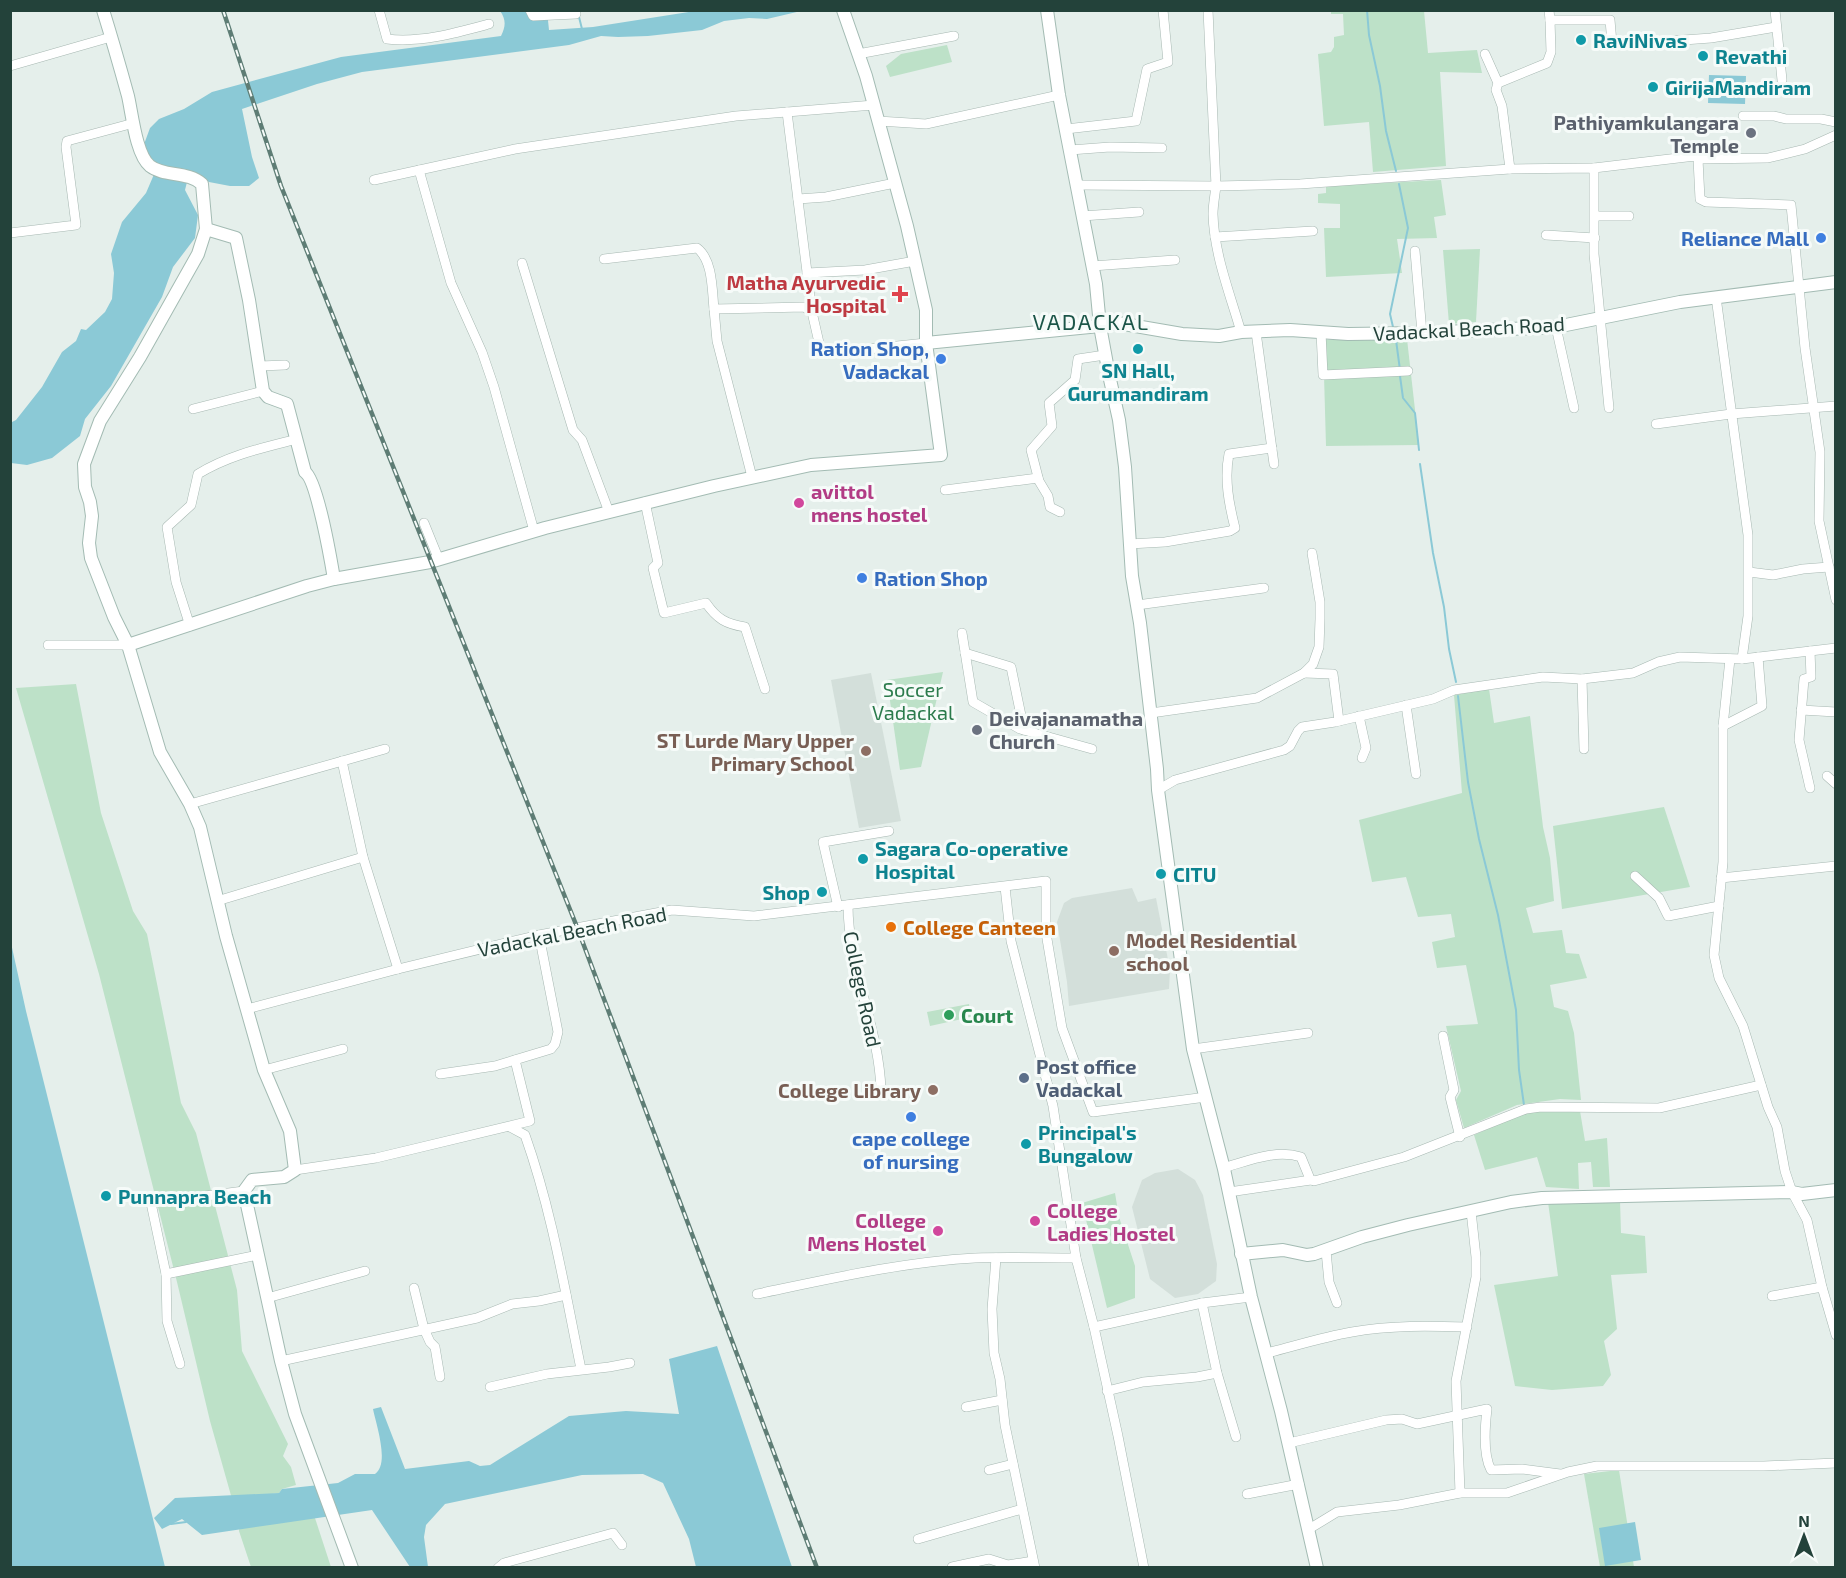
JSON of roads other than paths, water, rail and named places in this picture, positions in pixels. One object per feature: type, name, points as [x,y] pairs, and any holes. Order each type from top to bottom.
[{"type":"main road","points":[[103,10],[143,155],[152,167],[196,178],[202,184],[206,229],[198,254],[100,421],[84,464],[85,487],[92,516],[91,558],[114,617],[128,645],[160,752],[200,827],[217,901],[264,1070],[290,1131],[295,1170],[284,1177],[252,1180],[244,1191],[295,1414],[352,1568]]},
{"type":"main road","points":[[1047,10],[1059,95],[1092,266],[1105,355],[1119,420],[1125,467],[1129,544],[1151,713],[1158,790],[1193,1049],[1229,1192],[1251,1297],[1299,1484],[1317,1568]]},
{"type":"main road","points":[[128,645],[190,626],[251,603],[334,579],[439,560],[534,531],[645,502],[811,465],[941,455],[926,343],[926,310],[874,105],[844,15]]},
{"type":"main road","points":[[206,229],[236,238],[263,392],[268,397],[287,404],[305,472],[310,477],[319,506],[334,579]]},
{"type":"main road","name":"Vadackal Beach Road","points":[[926,343],[1100,326],[1118,322],[1182,334],[1219,336],[1241,332],[1290,330],[1422,333],[1556,327],[1680,302],[1836,282]]},
{"type":"main road","points":[[1241,1254],[1283,1250],[1307,1255],[1408,1225],[1511,1202],[1542,1198],[1792,1192],[1802,1194],[1836,1190]]},
{"type":"street","points":[[379,10],[387,39],[405,41],[489,24]]},
{"type":"street","points":[[530,10],[533,16],[576,14],[575,10]]},
{"type":"street","points":[[1066,129],[1136,121],[1147,69],[1168,62],[1163,10]]},
{"type":"street","points":[[1208,10],[1216,186],[1213,214],[1215,237],[1241,332]]},
{"type":"street","points":[[1775,10],[1782,80]]},
{"type":"street","points":[[1498,84],[1547,63],[1551,52],[1550,15],[1610,21],[1612,43],[1615,45],[1711,38],[1776,27]]},
{"type":"street","points":[[858,54],[954,36]]},
{"type":"street","points":[[10,66],[111,37]]},
{"type":"street","points":[[1485,54],[1498,84],[1496,90],[1502,106],[1510,170]]},
{"type":"street","points":[[878,121],[926,124],[1059,95]]},
{"type":"street","points":[[374,180],[515,149],[735,116],[874,105]]},
{"type":"street","points":[[787,112],[812,312],[820,347],[830,353],[926,343]]},
{"type":"street","points":[[1743,116],[1821,119],[1836,122]]},
{"type":"street","points":[[10,232],[76,225],[66,144],[71,140],[133,117]]},
{"type":"street","points":[[1076,185],[1216,186],[1340,182],[1510,170],[1594,168],[1690,156],[1698,159],[1768,158],[1805,148],[1836,135]]},
{"type":"street","points":[[1070,150],[1110,147],[1162,148]]},
{"type":"street","points":[[1698,159],[1700,199],[1707,202],[1791,205],[1798,287],[1820,452],[1819,521],[1836,600]]},
{"type":"street","points":[[1594,168],[1595,238],[1609,408]]},
{"type":"street","points":[[419,170],[451,283],[482,352],[494,387],[534,531]]},
{"type":"street","points":[[798,198],[826,197],[895,183]]},
{"type":"street","points":[[1082,216],[1139,212]]},
{"type":"street","points":[[1595,216],[1629,216]]},
{"type":"street","points":[[1215,237],[1313,231]]},
{"type":"street","points":[[1546,236],[1595,238]]},
{"type":"street","points":[[604,260],[697,248],[704,253],[710,278],[717,341],[752,477]]},
{"type":"street","points":[[1415,252],[1422,333]]},
{"type":"street","points":[[1092,266],[1175,260]]},
{"type":"street","points":[[807,273],[865,270],[915,261]]},
{"type":"street","points":[[522,263],[573,429],[582,440],[609,512]]},
{"type":"street","points":[[1716,297],[1748,535],[1748,616],[1742,659]]},
{"type":"street","points":[[714,309],[804,307],[812,312]]},
{"type":"street","points":[[1556,327],[1574,408]]},
{"type":"street","points":[[1256,332],[1274,464]]},
{"type":"street","points":[[1321,332],[1323,375],[1403,371]]},
{"type":"street","points":[[1060,512],[1050,507],[1048,495],[1038,478],[1032,450],[1052,426],[1049,404],[1075,380],[1078,359],[1105,355]]},
{"type":"street","points":[[260,366],[285,365]]},
{"type":"street","points":[[193,409],[263,392]]},
{"type":"street","points":[[1656,424],[1731,414],[1836,406]]},
{"type":"street","points":[[190,626],[176,582],[167,527],[191,505],[198,474],[217,462],[297,439]]},
{"type":"street","points":[[1129,544],[1165,542],[1230,531],[1235,528],[1228,498],[1229,454],[1272,448]]},
{"type":"street","points":[[945,490],[1038,478]]},
{"type":"street","points":[[645,502],[658,563],[653,568],[664,613],[706,603],[714,615],[726,624],[745,627],[765,689]]},
{"type":"street","points":[[424,523],[439,560]]},
{"type":"street","points":[[1151,713],[1257,698],[1304,673],[1313,664],[1319,647],[1320,602],[1312,553]]},
{"type":"street","points":[[1749,572],[1773,575],[1829,567]]},
{"type":"street","points":[[1137,605],[1264,588]]},
{"type":"street","points":[[962,633],[973,702],[1024,729],[1092,749]]},
{"type":"street","points":[[48,645],[128,645]]},
{"type":"street","points":[[1158,790],[1175,780],[1284,750],[1290,746],[1302,727],[1339,721],[1433,699],[1454,690],[1543,677],[1582,679],[1634,673],[1658,662],[1680,657],[1742,659],[1836,648]]},
{"type":"street","points":[[1810,651],[1811,676],[1804,679],[1799,740],[1810,788]]},
{"type":"street","points":[[965,653],[1011,667],[1024,729]]},
{"type":"street","points":[[1723,726],[1762,706],[1758,657]]},
{"type":"street","points":[[1730,659],[1723,726],[1721,878],[1714,956],[1719,978],[1743,1026],[1777,1127],[1785,1171],[1792,1192],[1807,1220],[1822,1287],[1836,1335]]},
{"type":"street","points":[[1304,673],[1333,674],[1339,721]]},
{"type":"street","points":[[1582,679],[1584,749]]},
{"type":"street","points":[[1406,705],[1416,774]]},
{"type":"street","points":[[1801,711],[1836,712]]},
{"type":"street","points":[[1359,716],[1366,748],[1362,758]]},
{"type":"street","points":[[189,804],[385,749]]},
{"type":"street","points":[[342,761],[363,857],[398,969]]},
{"type":"street","points":[[1827,776],[1836,784]]},
{"type":"street","points":[[838,907],[824,842],[889,831]]},
{"type":"street","points":[[217,901],[363,857]]},
{"type":"street","points":[[1721,878],[1836,866]]},
{"type":"street","points":[[1635,876],[1659,898],[1668,916],[1719,906]]},
{"type":"street","name":"Vadackal Beach Road","points":[[247,1009],[539,934],[672,910],[754,916],[1046,881],[1046,933],[1062,1028],[1093,1112],[1206,1097]]},
{"type":"street","points":[[1005,887],[1011,940],[1053,1107],[1076,1258],[1118,1436],[1144,1568]]},
{"type":"street","name":"College Road","points":[[848,905],[851,948],[881,1072],[881,1090]]},
{"type":"street","points":[[440,1074],[495,1066],[551,1049],[555,1044],[558,1032],[539,934]]},
{"type":"street","points":[[1193,1049],[1308,1033]]},
{"type":"street","points":[[1443,1036],[1454,1090],[1450,1097],[1460,1137]]},
{"type":"street","points":[[264,1070],[343,1049]]},
{"type":"street","points":[[295,1170],[375,1158],[530,1121],[515,1060]]},
{"type":"street","points":[[1229,1192],[1311,1180],[1404,1157],[1460,1137],[1515,1113],[1541,1107],[1659,1108],[1761,1085]]},
{"type":"street","points":[[510,1127],[525,1135],[537,1168],[553,1234],[580,1369]]},
{"type":"street","points":[[1223,1168],[1270,1155],[1291,1154],[1301,1157],[1311,1180]]},
{"type":"street","points":[[180,1364],[167,1320],[166,1274],[151,1203],[244,1191]]},
{"type":"street","points":[[1460,1493],[1456,1381],[1476,1277],[1471,1211]]},
{"type":"street","points":[[1326,1251],[1329,1282],[1337,1303]]},
{"type":"street","points":[[166,1274],[258,1255]]},
{"type":"street","points":[[952,1567],[989,1559],[1008,1565],[1034,1564],[1013,1464],[992,1332],[996,1258]]},
{"type":"street","points":[[757,1294],[829,1279],[958,1260],[1076,1258]]},
{"type":"street","points":[[267,1298],[365,1271]]},
{"type":"street","points":[[1772,1296],[1822,1287]]},
{"type":"street","points":[[414,1288],[424,1329],[435,1347],[440,1377]]},
{"type":"street","points":[[281,1360],[485,1315],[512,1304],[566,1295]]},
{"type":"street","points":[[1094,1327],[1202,1303],[1251,1297]]},
{"type":"street","points":[[1202,1303],[1217,1372],[1236,1437]]},
{"type":"street","points":[[1267,1353],[1351,1332],[1380,1328],[1409,1325],[1467,1327]]},
{"type":"street","points":[[490,1386],[547,1374],[609,1368],[630,1363]]},
{"type":"street","points":[[1107,1391],[1143,1382],[1197,1377],[1217,1372]]},
{"type":"street","points":[[966,1407],[1002,1400]]},
{"type":"street","points":[[1289,1443],[1395,1418],[1417,1424],[1487,1409],[1485,1429],[1488,1464],[1491,1470],[1522,1469],[1562,1474]]},
{"type":"street","points":[[1309,1529],[1337,1512],[1399,1505],[1460,1493],[1507,1493],[1562,1474],[1597,1466],[1764,1466],[1836,1463]]},
{"type":"street","points":[[989,1470],[1013,1464]]},
{"type":"street","points":[[1247,1494],[1299,1484]]},
{"type":"street","points":[[918,1539],[1022,1509]]},
{"type":"street","points":[[498,1568],[504,1563],[613,1533],[622,1545]]},
{"type":"water","points":[[500,11],[547,11],[549,30],[593,27],[695,11],[801,11],[767,19],[749,18],[724,21],[702,30],[648,36],[601,36],[569,45],[362,72],[242,109],[259,178],[249,186],[230,186],[209,182],[190,170],[185,190],[198,215],[195,238],[173,267],[162,297],[111,386],[85,419],[80,436],[52,458],[27,465],[11,463],[10,423],[16,420],[42,387],[62,352],[76,341],[81,329],[86,330],[105,312],[112,299],[114,273],[111,254],[122,222],[146,193],[158,165],[147,159],[143,147],[150,128],[159,119],[184,109],[212,92],[341,57],[501,36],[505,23]]},
{"type":"water","points":[[1709,75],[1746,76],[1745,104],[1708,103]]},
{"type":"water","points":[[11,943],[26,1011],[165,1567],[11,1567]]},
{"type":"water","points":[[717,1346],[792,1567],[696,1567],[689,1539],[663,1483],[643,1474],[582,1475],[445,1504],[426,1525],[424,1537],[428,1567],[410,1567],[372,1510],[202,1535],[182,1519],[162,1529],[154,1518],[175,1498],[279,1493],[282,1489],[338,1483],[355,1474],[375,1474],[379,1469],[382,1453],[373,1409],[381,1407],[405,1469],[469,1461],[480,1466],[490,1465],[569,1416],[626,1411],[679,1414],[669,1359]]},
{"type":"water","points":[[1635,1522],[1641,1560],[1605,1566],[1599,1528]]},
{"type":"waterway","points":[[1367,10],[1369,35],[1380,86],[1386,131],[1396,171]]},
{"type":"waterway","points":[[579,17],[582,29]]},
{"type":"waterway","points":[[1393,327],[1390,314],[1408,228],[1399,184]]},
{"type":"waterway","points":[[1396,340],[1400,370]]},
{"type":"waterway","points":[[1400,376],[1403,398],[1415,413],[1419,450]]},
{"type":"waterway","points":[[1420,464],[1456,682]]},
{"type":"waterway","points":[[1458,696],[1468,782],[1479,839],[1498,915],[1516,1010],[1519,1070],[1524,1105]]},
{"type":"waterway","points":[[171,1524],[186,1522]]},
{"type":"railway","points":[[223,10],[281,186],[577,927],[817,1568]]},
{"type":"place","name":"RaviNivas","points":[[1581,40]]},
{"type":"place","name":"Revathi","points":[[1703,56]]},
{"type":"place","name":"GirijaMandiram","points":[[1653,87]]},
{"type":"place","name":"Pathiyamkulangara Temple","points":[[1751,133]]},
{"type":"place","name":"Reliance Mall","points":[[1821,238]]},
{"type":"place","name":"Matha Ayurvedic Hospital","points":[[900,294]]},
{"type":"place","name":"SN Hall, Gurumandiram","points":[[1138,349]]},
{"type":"place","name":"Ration Shop, Vadackal","points":[[941,359]]},
{"type":"place","name":"avittol mens hostel","points":[[799,503]]},
{"type":"place","name":"Ration Shop","points":[[862,578]]},
{"type":"place","name":"Deivajanamatha Church","points":[[977,730]]},
{"type":"place","name":"ST Lurde Mary Upper Primary School","points":[[866,751]]},
{"type":"place","name":"Sagara Co-operative Hospital","points":[[863,859]]},
{"type":"place","name":"CITU","points":[[1161,874]]},
{"type":"place","name":"Shop","points":[[822,892]]},
{"type":"place","name":"College Canteen","points":[[891,927]]},
{"type":"place","name":"Model Residential school","points":[[1114,951]]},
{"type":"place","name":"Court","points":[[949,1015]]},
{"type":"place","name":"Post office Vadackal","points":[[1024,1078]]},
{"type":"place","name":"College Library","points":[[933,1090]]},
{"type":"place","name":"cape college of nursing","points":[[911,1117]]},
{"type":"place","name":"Principal's Bungalow","points":[[1026,1144]]},
{"type":"place","name":"Punnapra Beach","points":[[106,1196]]},
{"type":"place","name":"College Ladies Hostel","points":[[1035,1221]]},
{"type":"place","name":"College Mens Hostel","points":[[938,1231]]},
{"type":"district","name":"VADACKAL","points":[[1091,321]]},
{"type":"park label","name":"Soccer Vadackal","points":[[913,700]]}]
